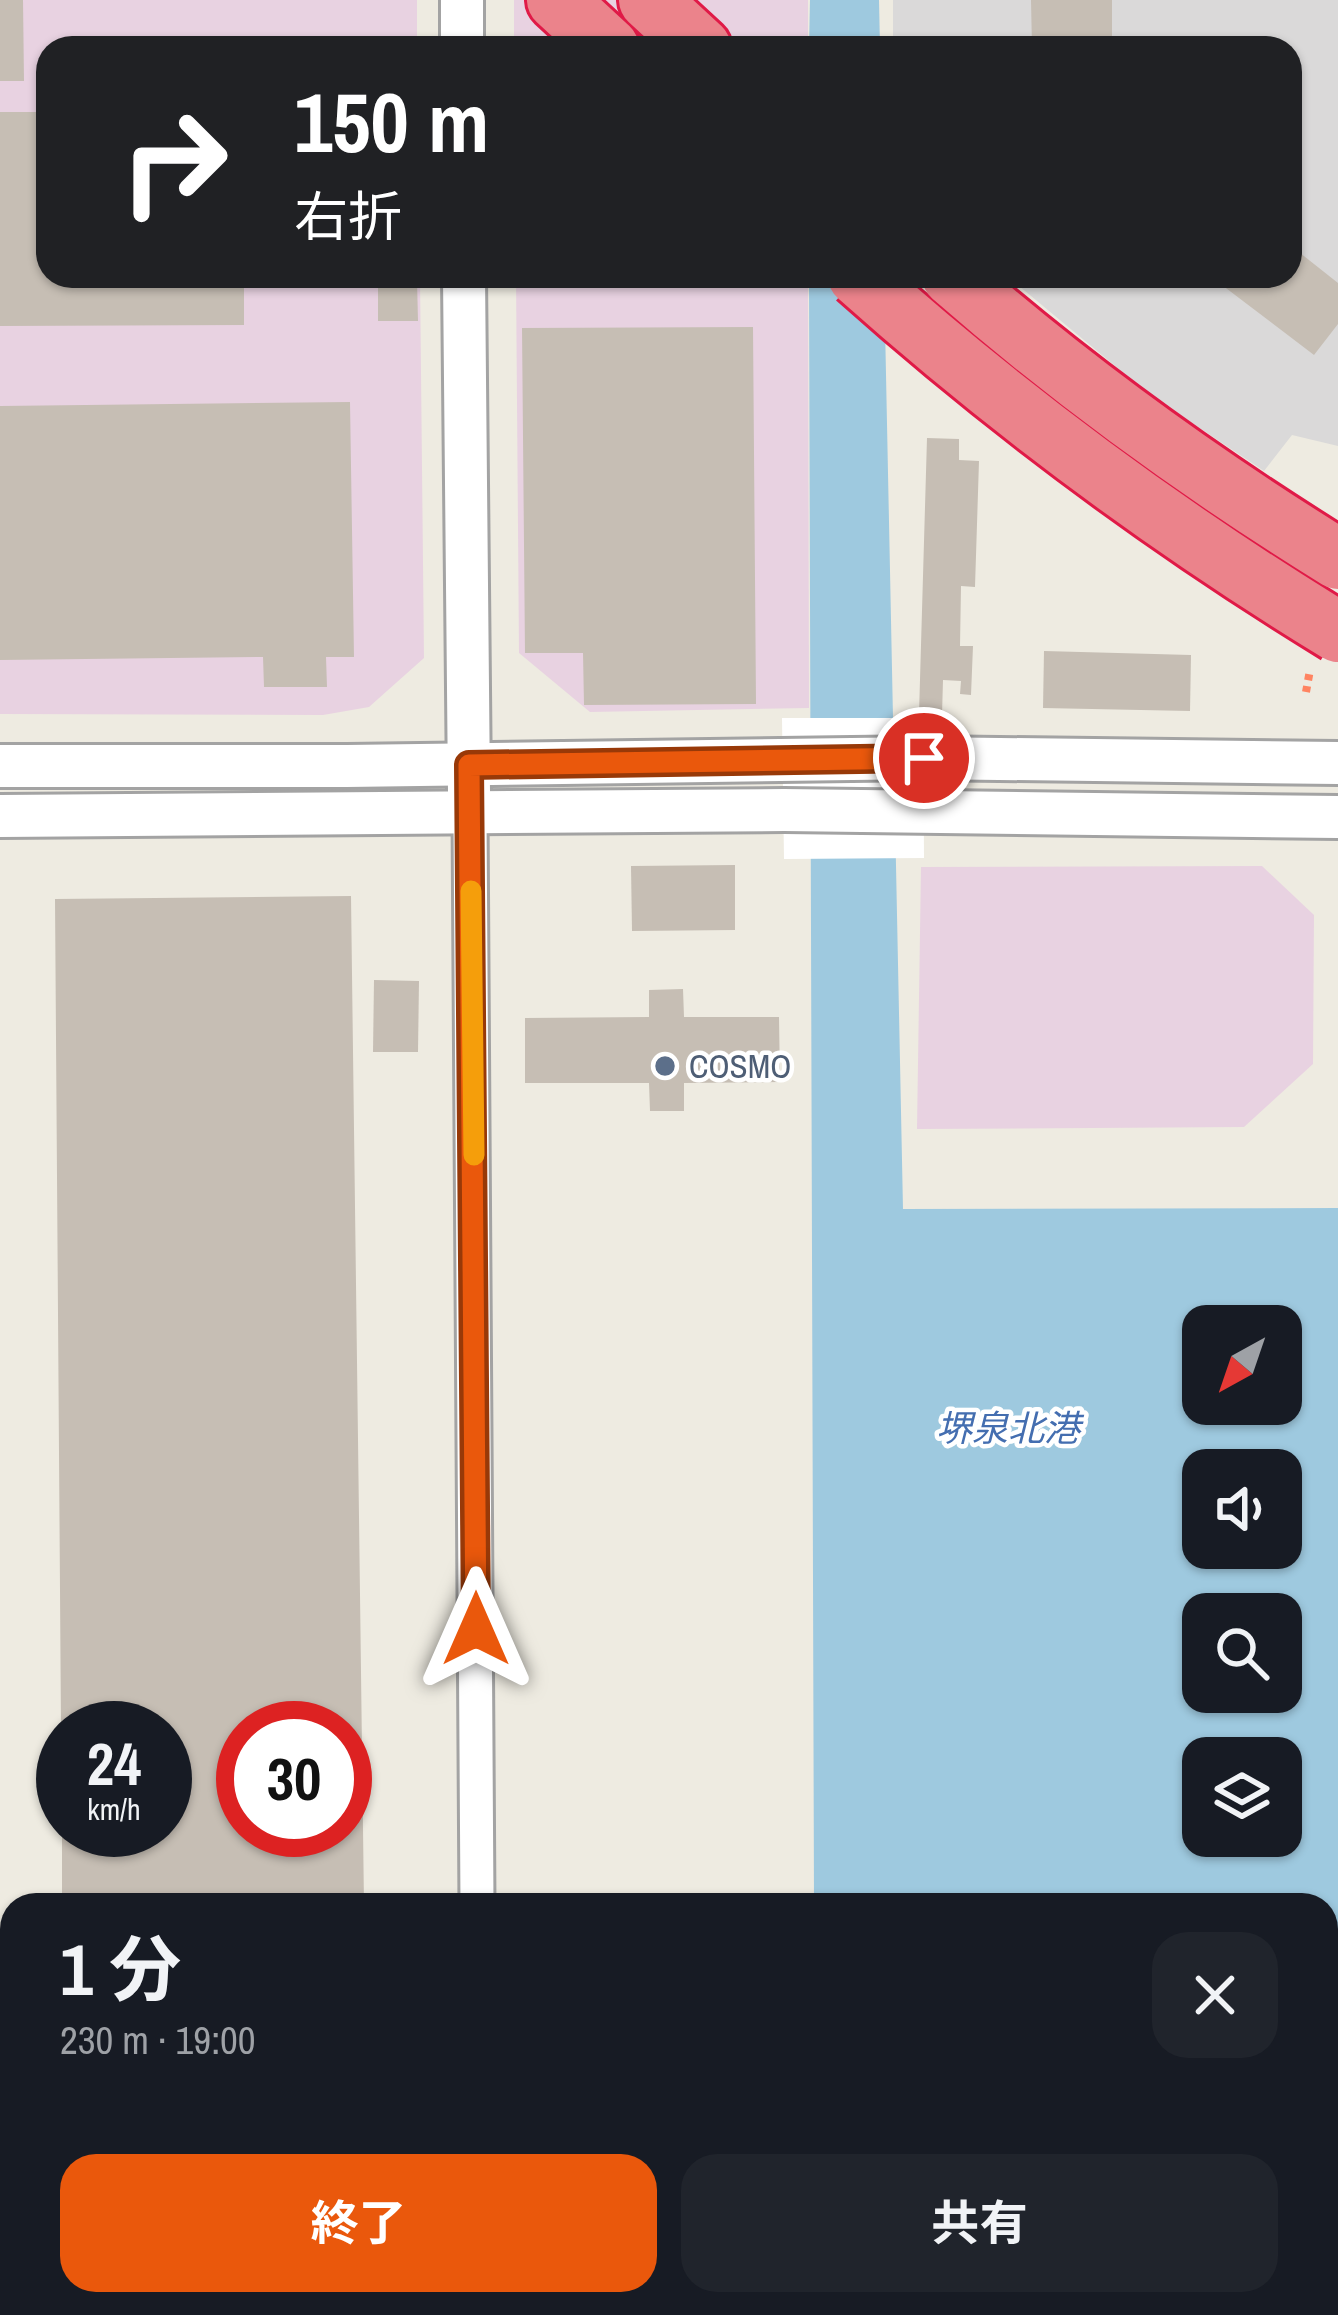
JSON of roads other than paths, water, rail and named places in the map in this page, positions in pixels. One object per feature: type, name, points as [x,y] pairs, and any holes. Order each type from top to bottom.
[{"type":"highway","points":[[556,0],[596,36]]},
{"type":"highway","points":[[650,0],[688,36]]},
{"type":"highway","points":[[871,288],[947,356],[1080,461],[1223,562],[1338,632]]},
{"type":"highway","points":[[967,288],[1115,409],[1338,559]]},
{"type":"street","points":[[462,0],[462,36]]},
{"type":"street","points":[[464,288],[477,1893]]},
{"type":"street","points":[[0,766],[924,758],[1338,763]]},
{"type":"street","points":[[0,816],[784,810],[1338,817]]},
{"type":"water","points":[[810,0],[879,0],[880,36],[809,36]]},
{"type":"water","name":"堺泉北港","points":[[809,288],[884,288],[903,1209],[1338,1208],[1338,1893],[814,1893]]},
{"type":"place","name":"COSMO","points":[[665,1066]]}]
